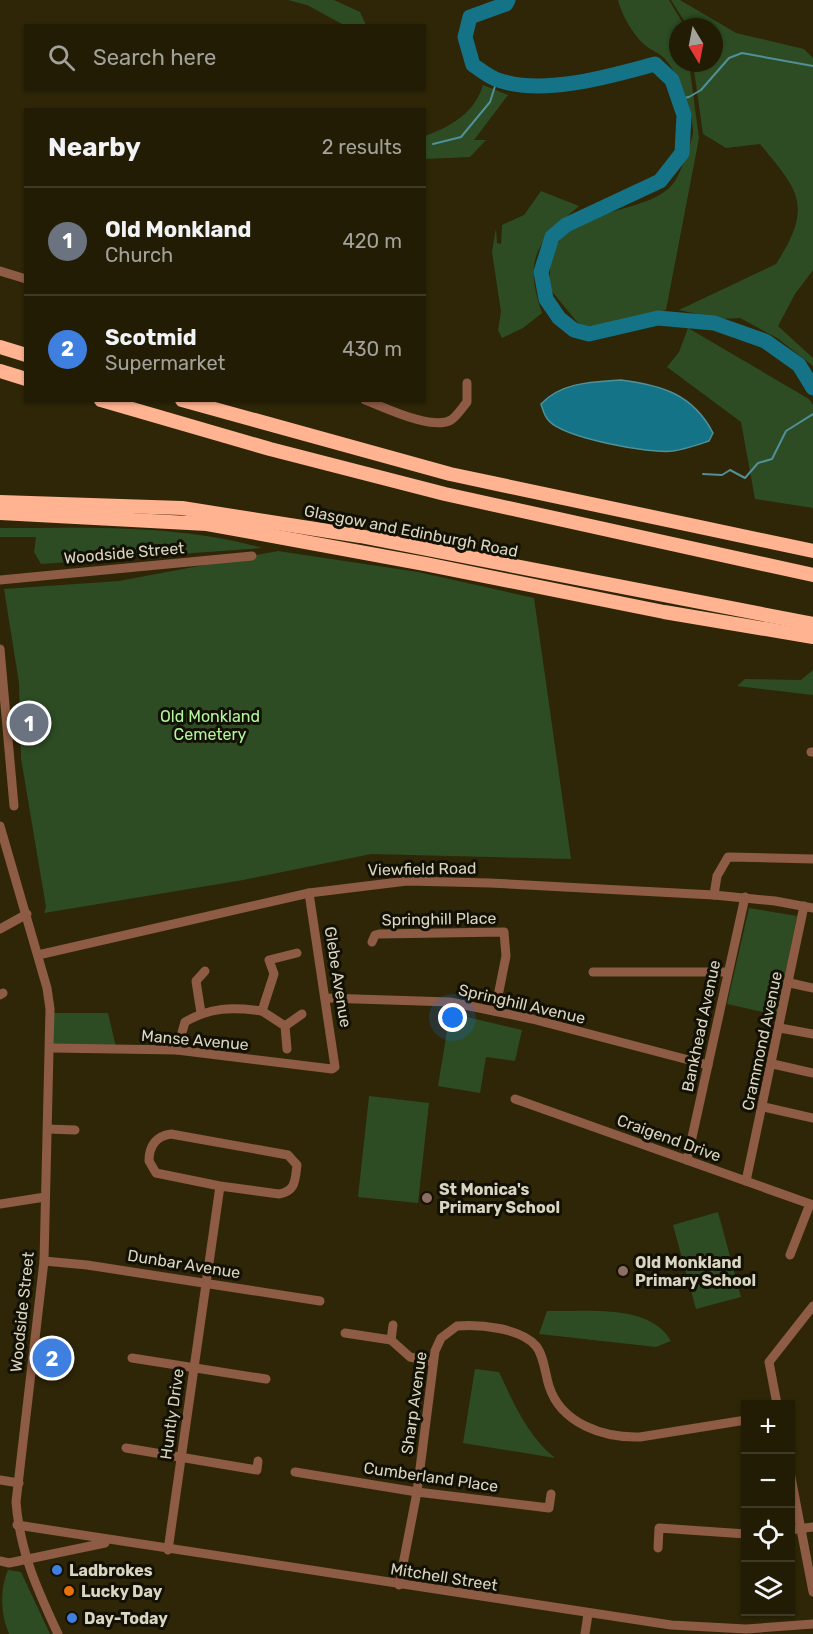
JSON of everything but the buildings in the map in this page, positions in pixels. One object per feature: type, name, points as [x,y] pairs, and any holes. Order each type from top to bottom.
[{"type":"highway","points":[[0,347],[24,354]]},
{"type":"highway","points":[[0,371],[24,378]]},
{"type":"highway","points":[[108,402],[270,449],[445,494],[813,575]]},
{"type":"highway","points":[[189,402],[450,474],[813,551]]},
{"type":"highway","name":"Glasgow and Edinburgh Road","points":[[0,502],[182,508],[360,536],[813,624]]},
{"type":"highway","name":"Glasgow and Edinburgh Road","points":[[0,513],[207,524],[425,564],[664,612],[813,637]]},
{"type":"street","points":[[0,271],[24,278]]},
{"type":"street","points":[[371,402],[436,423],[450,420],[467,402],[468,383]]},
{"type":"street","name":"Woodside Street","points":[[0,580],[252,556]]},
{"type":"street","points":[[0,649],[4,753],[14,806]]},
{"type":"street","name":"Woodside Street","points":[[0,826],[27,914],[49,998],[51,1048],[44,1261],[19,1483],[17,1525],[24,1557],[58,1634]]},
{"type":"street","points":[[714,895],[717,876],[728,857],[813,859]]},
{"type":"street","name":"Viewfield Road","points":[[38,955],[309,893],[379,883],[443,881],[714,895],[745,897],[809,907]]},
{"type":"street","name":"Glebe Avenue","points":[[309,893],[335,1067]]},
{"type":"street","name":"Bankhead Avenue","points":[[687,1160],[745,897]]},
{"type":"street","name":"Crammond Avenue","points":[[747,1181],[809,907]]},
{"type":"street","points":[[0,929],[27,914]]},
{"type":"street","name":"Springhill Place","points":[[372,942],[379,934],[504,932],[507,956],[495,1011]]},
{"type":"street","points":[[262,1011],[274,974],[269,960],[297,953]]},
{"type":"street","points":[[201,1012],[196,981],[206,971]]},
{"type":"street","points":[[593,972],[728,972]]},
{"type":"street","points":[[790,983],[813,988]]},
{"type":"street","name":"Springhill Avenue","points":[[326,998],[450,1002],[495,1011],[708,1065]]},
{"type":"street","points":[[177,1050],[185,1022],[201,1012],[236,1007],[262,1011],[285,1026]]},
{"type":"street","points":[[285,1026],[302,1014]]},
{"type":"street","points":[[285,1026],[287,1049]]},
{"type":"street","points":[[780,1028],[813,1034]]},
{"type":"street","name":"Manse Avenue","points":[[51,1048],[177,1050],[332,1069],[335,1067]]},
{"type":"street","points":[[773,1064],[813,1073]]},
{"type":"street","name":"Craigend Drive","points":[[515,1099],[812,1204]]},
{"type":"street","points":[[764,1107],[813,1118]]},
{"type":"street","points":[[48,1129],[75,1130]]},
{"type":"street","points":[[171,1134],[288,1155],[297,1165],[295,1186],[288,1193],[279,1194],[220,1186],[156,1173],[149,1161],[152,1145],[157,1138],[171,1134]]},
{"type":"street","name":"Huntly Drive","points":[[168,1550],[220,1186]]},
{"type":"street","points":[[0,1204],[45,1197]]},
{"type":"street","points":[[790,1255],[812,1204]]},
{"type":"street","name":"Dunbar Avenue","points":[[44,1261],[87,1265],[320,1300]]},
{"type":"street","points":[[776,1400],[769,1362],[813,1306]]},
{"type":"street","points":[[392,1340],[393,1326]]},
{"type":"street","name":"Sharp Avenue","points":[[399,1585],[417,1492],[432,1362],[441,1338],[457,1326],[497,1329],[525,1336],[535,1344],[555,1398],[571,1417],[600,1432],[624,1438],[640,1437],[741,1421]]},
{"type":"street","points":[[345,1333],[392,1340],[410,1357],[432,1362]]},
{"type":"street","points":[[132,1358],[266,1379]]},
{"type":"street","points":[[126,1448],[257,1470],[258,1461]]},
{"type":"street","name":"Cumberland Place","points":[[295,1472],[417,1492],[549,1508],[551,1494]]},
{"type":"street","points":[[0,1480],[19,1483]]},
{"type":"street","points":[[795,1496],[813,1592]]},
{"type":"street","name":"Mitchell Street","points":[[17,1525],[588,1614],[705,1628],[770,1631],[813,1624]]},
{"type":"street","points":[[795,1530],[813,1527]]},
{"type":"street","points":[[658,1548],[659,1528],[741,1534]]},
{"type":"street","name":"Mitchell Street","points":[[0,1561],[12,1562],[24,1557],[116,1542]]},
{"type":"street","points":[[585,1634],[588,1614]]},
{"type":"green space","points":[[288,0],[334,0],[360,12],[366,24],[342,24],[307,5]]},
{"type":"green space","points":[[618,0],[669,0],[680,18],[669,18],[669,65],[663,57],[637,37],[625,19]]},
{"type":"green space","points":[[671,0],[680,0],[711,18],[682,18]]},
{"type":"green space","points":[[723,25],[736,33],[804,49],[813,58],[813,270],[795,294],[778,326],[813,358],[813,366],[777,338],[740,318],[720,319],[679,310],[776,264],[795,228],[798,213],[797,200],[785,175],[760,144],[726,148],[703,134],[694,72],[723,72]]},
{"type":"green space","points":[[674,72],[690,72],[699,138],[666,310],[589,328],[578,323],[549,288],[553,252],[564,236],[579,225],[596,217],[649,200],[664,192],[675,181],[686,156],[693,130],[687,103]]},
{"type":"green space","points":[[483,85],[508,95],[474,140],[486,140],[470,157],[426,159],[426,136],[460,118],[474,104]]},
{"type":"green space","points":[[541,191],[579,206],[553,230],[538,252],[534,264],[534,278],[542,313],[523,328],[502,338],[498,330],[501,312],[492,252],[496,228],[497,243],[501,244],[502,225],[524,215]]},
{"type":"green space","points":[[688,328],[809,399],[813,405],[813,508],[755,499],[741,422],[667,367],[679,352]]},
{"type":"green space","points":[[0,528],[165,531],[230,540],[262,548],[41,564],[34,552],[36,537],[0,537]]},
{"type":"green space","name":"Old Monkland Cemetery","points":[[278,551],[418,572],[534,598],[571,859],[371,854],[243,880],[44,913],[46,907],[21,758],[19,683],[4,589],[119,581]]},
{"type":"green space","points":[[813,670],[813,695],[737,686],[745,679],[801,680]]},
{"type":"green space","points":[[749,908],[797,916],[777,1015],[727,1004]]},
{"type":"green space","points":[[54,1013],[108,1013],[116,1047],[54,1045]]},
{"type":"green space","points":[[450,1013],[522,1030],[515,1061],[486,1057],[480,1093],[438,1086]]},
{"type":"green space","points":[[369,1096],[429,1103],[418,1203],[358,1197]]},
{"type":"green space","points":[[718,1212],[741,1297],[696,1309],[673,1225]]},
{"type":"green space","points":[[547,1311],[597,1311],[633,1315],[648,1320],[661,1329],[671,1341],[656,1347],[539,1334]]},
{"type":"green space","points":[[475,1369],[499,1372],[529,1430],[555,1458],[463,1443]]},
{"type":"green space","points":[[8,1570],[21,1572],[50,1634],[9,1634],[2,1601]]},
{"type":"water","points":[[621,380],[662,389],[686,400],[705,420],[713,433],[709,441],[673,451],[646,450],[608,444],[558,427],[545,415],[541,404],[558,391],[578,384]]},
{"type":"waterway","points":[[508,0],[506,4],[470,17],[465,37],[473,65],[491,77],[516,84],[556,85],[598,79],[655,64],[672,80],[684,115],[682,153],[660,181],[566,225],[552,237],[541,272],[546,299],[559,318],[574,330],[589,334],[658,318],[714,323],[765,341],[799,365],[813,388]]},
{"type":"waterway","points":[[678,99],[689,97],[701,90],[729,58],[742,53],[813,66]]},
{"type":"waterway","points":[[433,144],[461,137],[490,102],[497,80]]},
{"type":"waterway","points":[[703,474],[722,475],[730,470],[745,478],[758,463],[772,459],[786,431],[813,414]]},
{"type":"place","name":"Old Monkland","points":[[29,723]]},
{"type":"place","name":"St Monica's Primary School","points":[[427,1198]]},
{"type":"place","name":"Old Monkland Primary School","points":[[623,1271]]},
{"type":"place","name":"Scotmid","points":[[52,1358]]},
{"type":"place","name":"Ladbrokes","points":[[57,1570]]},
{"type":"place","name":"Lucky Day","points":[[69,1591]]},
{"type":"place","name":"Day-Today","points":[[72,1618]]}]
